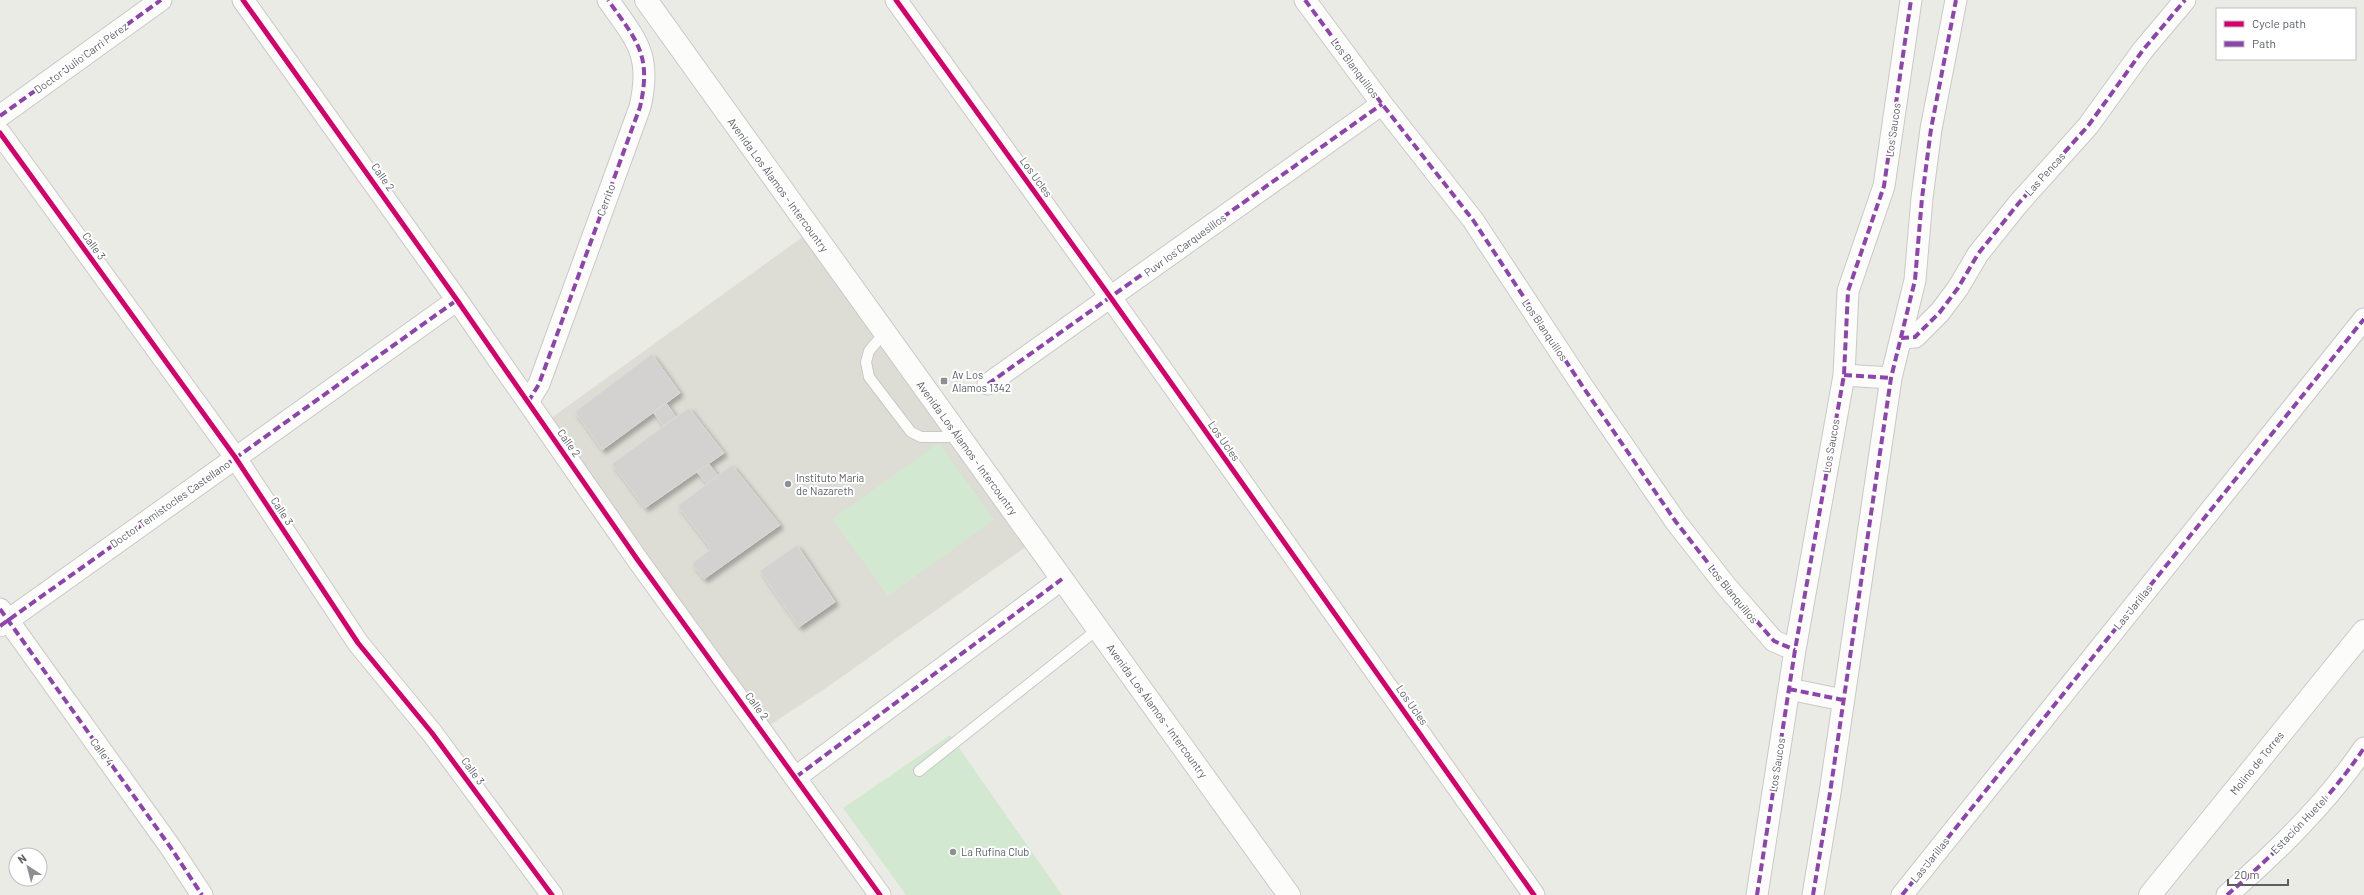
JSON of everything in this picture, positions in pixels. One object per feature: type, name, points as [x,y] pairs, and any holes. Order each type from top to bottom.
[{"type":"main road","name":"Avenida Los Álamos - Intercountry","points":[[646,0],[1289,895]]},
{"type":"main road","name":"Molino de Torres","points":[[2150,895],[2364,631]]},
{"type":"street","name":"Doctor Julio Carri Pérez","points":[[0,116],[161,0]]},
{"type":"street","name":"Calle 2","points":[[243,0],[458,300],[637,559],[880,895]]},
{"type":"street","name":"Cerrito","points":[[528,402],[539,384],[640,107],[645,85],[645,70],[641,52],[608,0]]},
{"type":"street","name":"Los Ucles","points":[[896,0],[1111,298],[1534,895]]},
{"type":"street","name":"Los Blanquillos","points":[[1304,0],[1382,104],[1473,220],[1583,387],[1676,522],[1726,586],[1770,637],[1774,641],[1795,650]]},
{"type":"street","name":"Los Saucos","points":[[1757,895],[1795,650],[1844,375],[1848,291],[1884,186],[1912,0]]},
{"type":"street","points":[[1813,895],[1830,793],[1891,378],[1915,280],[1922,198],[1931,129],[1956,0]]},
{"type":"street","name":"Las Pencas","points":[[1901,338],[1916,337],[1940,312],[1958,288],[1978,254],[2018,204],[2088,126],[2143,50],[2185,0]]},
{"type":"street","name":"Puvr los Carquesillos","points":[[988,384],[1382,104]]},
{"type":"street","name":"Calle 3","points":[[0,133],[235,458],[358,643],[432,733],[552,895]]},
{"type":"street","name":"Doctor Temístocles Castellano","points":[[2,618],[235,458],[458,300]]},
{"type":"street","name":"Las Jarillas","points":[[1902,895],[2364,319]]},
{"type":"street","points":[[1844,375],[1891,378]]},
{"type":"street","points":[[796,777],[1062,578]]},
{"type":"street","name":"Calle 4","points":[[2,618],[171,848],[202,895]]},
{"type":"street","points":[[1789,689],[1843,700]]},
{"type":"street","name":"Estación Huetel","points":[[2227,895],[2283,842],[2326,797],[2364,748]]},
{"type":"lane","points":[[884,333],[869,351],[866,362],[869,377],[911,432],[921,437],[959,437]]},
{"type":"lane","points":[[918,771],[1098,629]]},
{"type":"shaded area","name":"Instituto María de Nazareth","points":[[811,231],[1027,546],[826,688],[767,727],[547,421]]},
{"type":"green space","points":[[939,443],[994,520],[888,596],[832,519]]},
{"type":"green space","name":"La Rufina Club","points":[[950,735],[1062,895],[906,895],[843,808]]},
{"type":"building","points":[[652,354],[680,393],[602,450],[575,412]]},
{"type":"building","points":[[666,403],[676,417],[663,426],[653,412]]},
{"type":"building","points":[[689,408],[724,453],[645,508],[612,464]]},
{"type":"building","points":[[709,464],[718,476],[707,484],[697,472]]},
{"type":"building","points":[[732,465],[780,525],[704,579],[692,564],[711,549],[678,506]]},
{"type":"building","points":[[797,545],[835,602],[799,627],[760,571]]},
{"type":"marked path","points":[[0,116],[161,0]]},
{"type":"marked path","points":[[528,402],[539,384],[640,107],[644,74],[643,61],[634,38],[608,0]]},
{"type":"marked path","points":[[1305,0],[1382,104],[1473,220],[1583,387],[1676,522],[1726,586],[1774,641],[1795,650]]},
{"type":"marked path","points":[[1757,895],[1795,650],[1844,375],[1848,291],[1884,186],[1911,0]]},
{"type":"marked path","points":[[1813,895],[1830,793],[1891,378],[1915,280],[1922,198],[1931,129],[1956,0]]},
{"type":"marked path","points":[[1901,338],[1915,337],[1940,312],[1958,288],[1978,254],[2018,204],[2088,126],[2143,50],[2185,0]]},
{"type":"marked path","points":[[988,384],[1382,104]]},
{"type":"marked path","points":[[0,626],[457,300]]},
{"type":"marked path","points":[[1902,895],[2364,319]]},
{"type":"marked path","points":[[1844,375],[1891,378]]},
{"type":"marked path","points":[[796,777],[1062,579]]},
{"type":"marked path","points":[[0,609],[171,848],[202,895]]},
{"type":"marked path","points":[[1789,689],[1843,700]]},
{"type":"marked path","points":[[2227,895],[2283,844],[2318,807],[2350,768],[2364,748]]},
{"type":"cycle path","points":[[243,0],[457,300],[637,559],[880,895]]},
{"type":"cycle path","points":[[896,0],[1111,298],[1534,895]]},
{"type":"cycle path","points":[[0,133],[235,457],[358,643],[432,733],[552,895]]},
{"type":"place","name":"Av Los Alamos 1342","points":[[944,381]]},
{"type":"place","name":"Instituto María de Nazareth","points":[[788,484]]},
{"type":"place","name":"La Rufina Club","points":[[953,852]]}]
